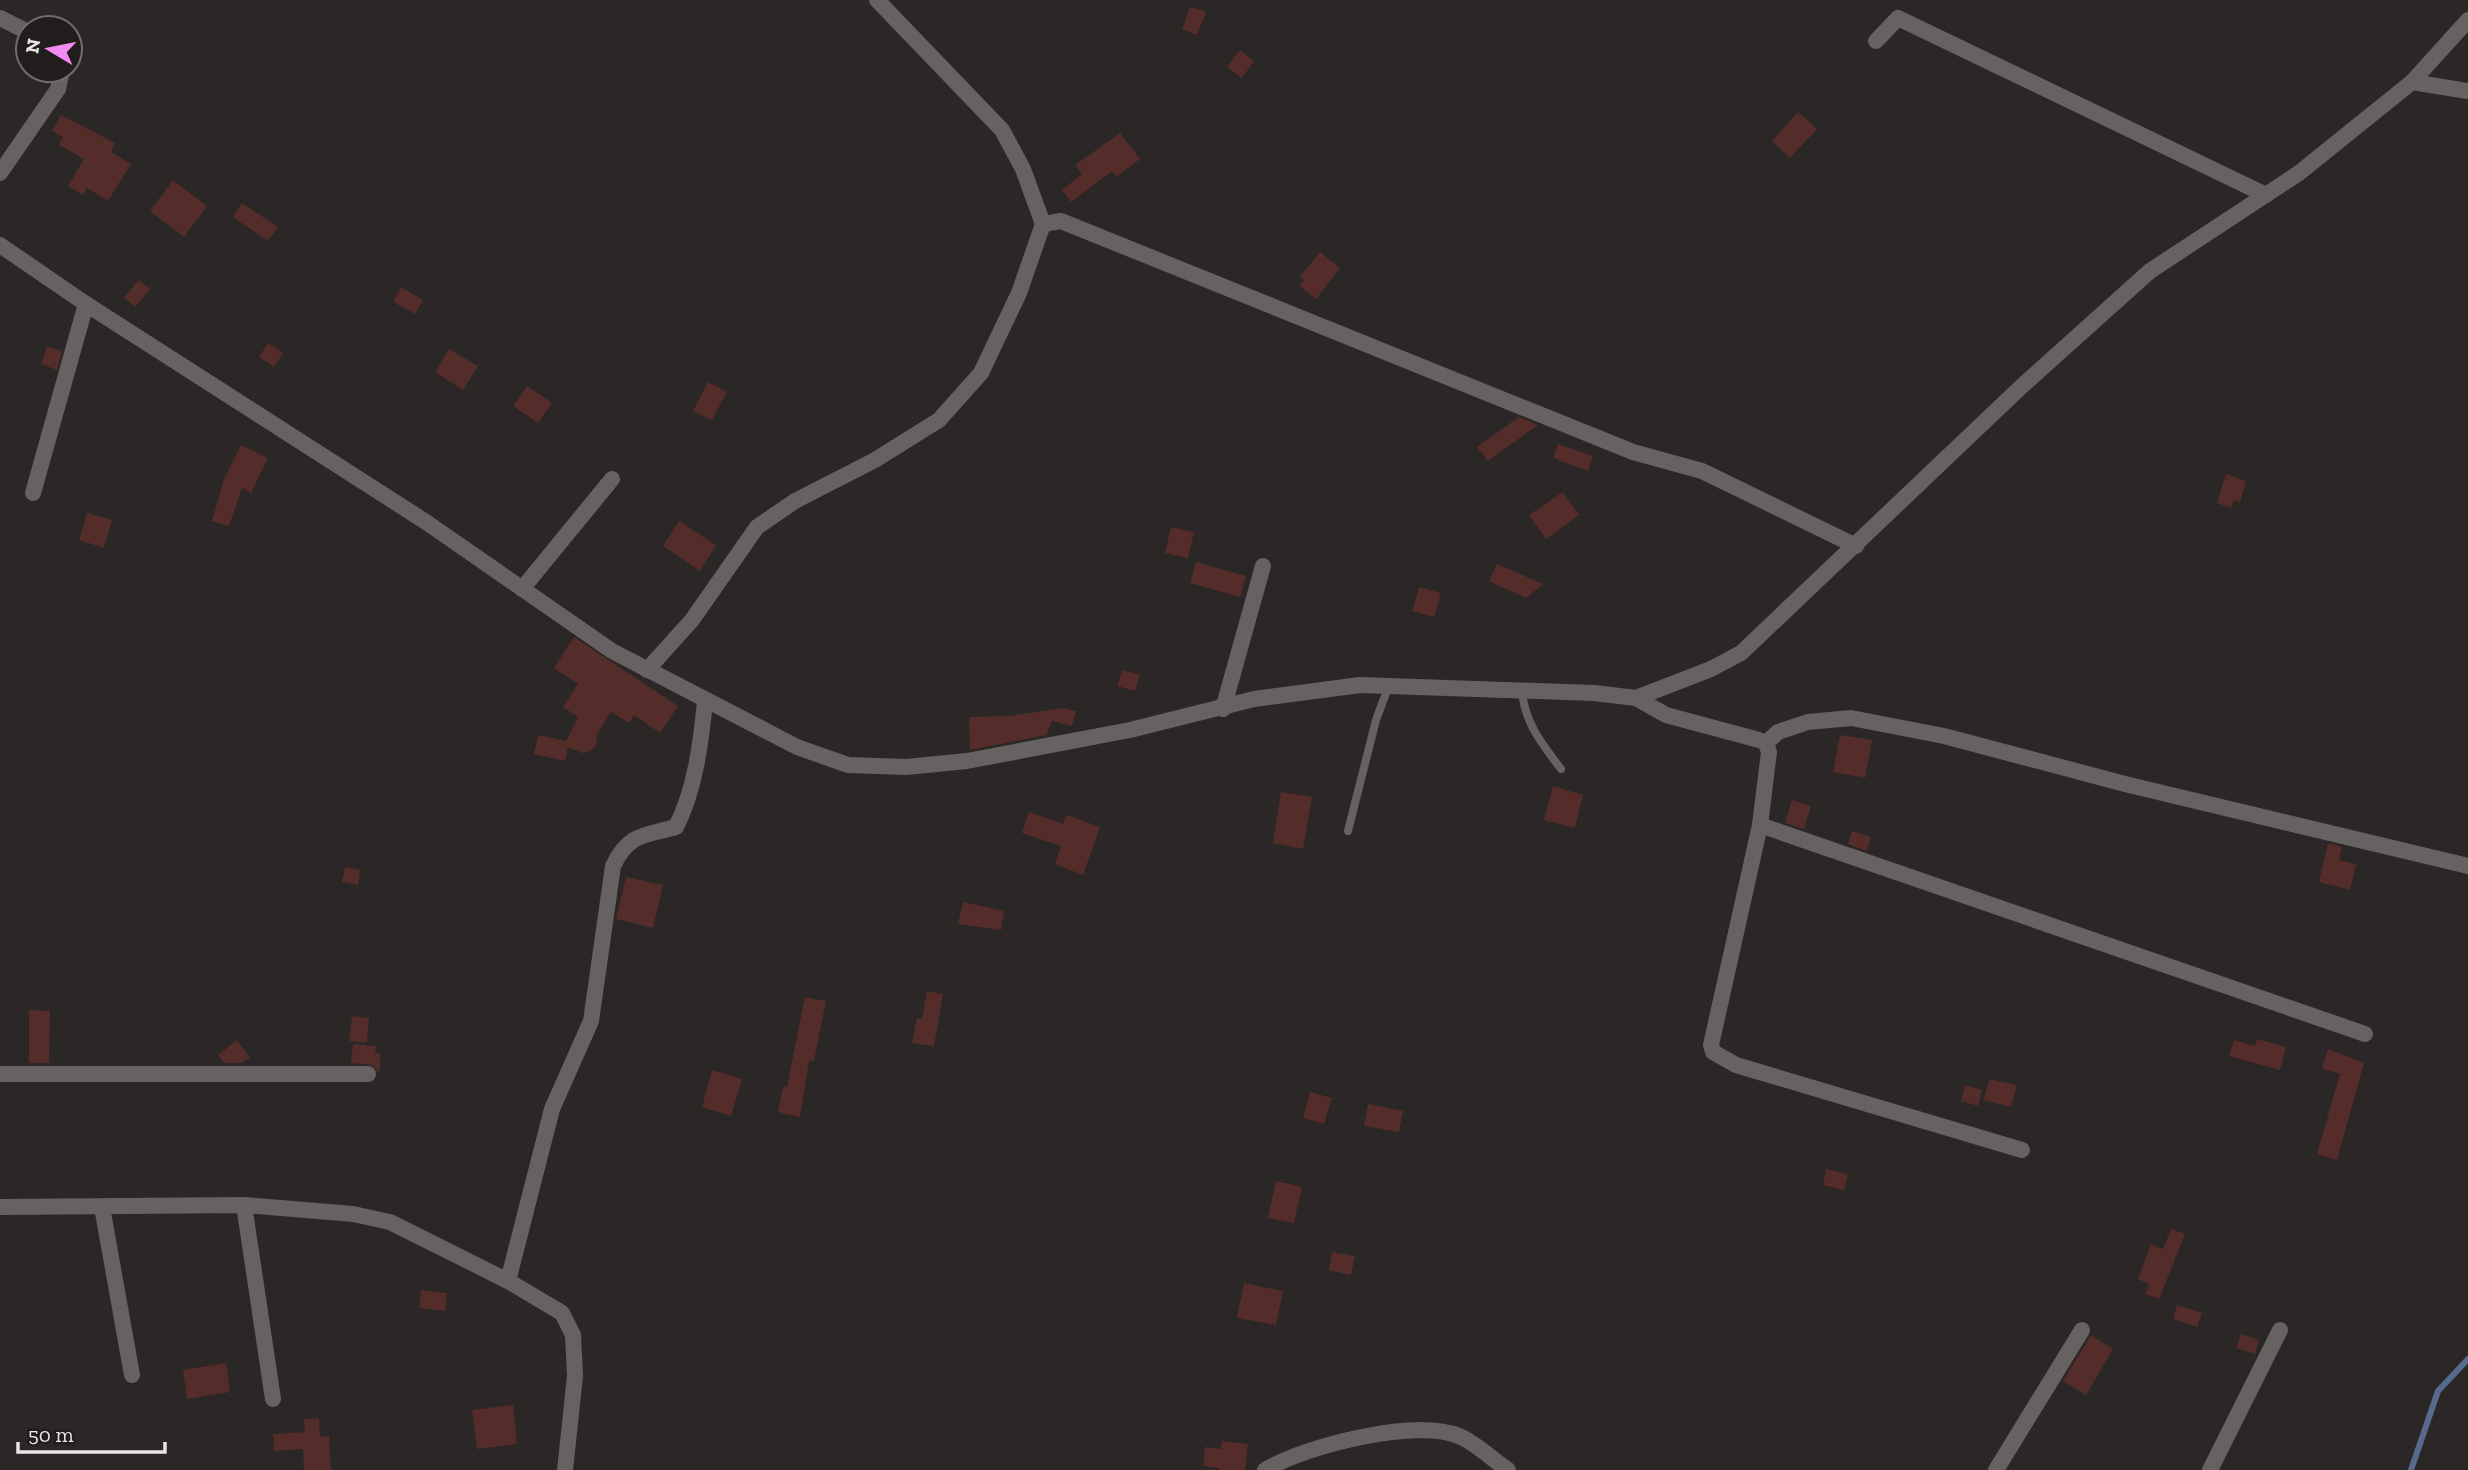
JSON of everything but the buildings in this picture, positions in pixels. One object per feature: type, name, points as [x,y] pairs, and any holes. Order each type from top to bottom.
[{"type":"street","points":[[647,670],[692,620],[757,527],[795,501],[875,460],[939,420],[981,373],[1018,293],[1043,224],[1023,169],[1002,130],[877,0]]},
{"type":"street","points":[[1876,41],[1898,18],[2266,195]]},
{"type":"street","points":[[0,245],[86,304],[426,522],[612,651],[797,747],[848,765],[906,767],[967,761],[1130,730],[1223,709],[1254,699],[1318,688],[1389,685],[1636,698],[1699,674],[1741,653],[2022,386],[2150,271],[2299,173],[2412,82],[2468,20]]},
{"type":"street","points":[[2412,82],[2468,91]]},
{"type":"street","points":[[0,173],[59,84]]},
{"type":"street","points":[[1043,224],[1061,220],[1633,452],[1702,471],[1856,546]]},
{"type":"street","points":[[33,493],[86,304]]},
{"type":"street","points":[[522,589],[612,479]]},
{"type":"street","points":[[1223,709],[1263,566]]},
{"type":"street","points":[[1636,698],[1666,715],[1766,743]]},
{"type":"street","points":[[508,1280],[552,1109],[591,1021],[613,866],[621,850],[632,839],[676,827],[683,814],[695,762],[705,701]]},
{"type":"street","points":[[1766,743],[1778,732],[1808,722],[1851,718],[1944,736],[2125,784],[2468,866]]},
{"type":"street","points":[[1766,743],[1769,765],[1760,825],[1711,1045],[1713,1052],[1736,1065],[2022,1150]]},
{"type":"street","points":[[1760,825],[2365,1034]]},
{"type":"street","points":[[0,1074],[368,1074]]},
{"type":"street","points":[[244,1205],[273,1399]]},
{"type":"street","points":[[0,1207],[244,1205],[353,1214],[390,1222],[508,1280],[562,1313],[573,1335],[575,1376],[565,1470]]},
{"type":"street","points":[[102,1208],[132,1375]]},
{"type":"street","points":[[1996,1470],[2082,1329]]},
{"type":"street","points":[[2210,1470],[2280,1330]]},
{"type":"street","points":[[1265,1470],[1279,1462],[1348,1441],[1414,1429],[1459,1436],[1508,1470]]},
{"type":"lane","points":[[1348,831],[1376,720],[1389,685]]},
{"type":"lane","points":[[1522,690],[1528,724],[1539,735],[1561,769]]},
{"type":"waterway","points":[[2411,1470],[2438,1391],[2468,1359]]}]
